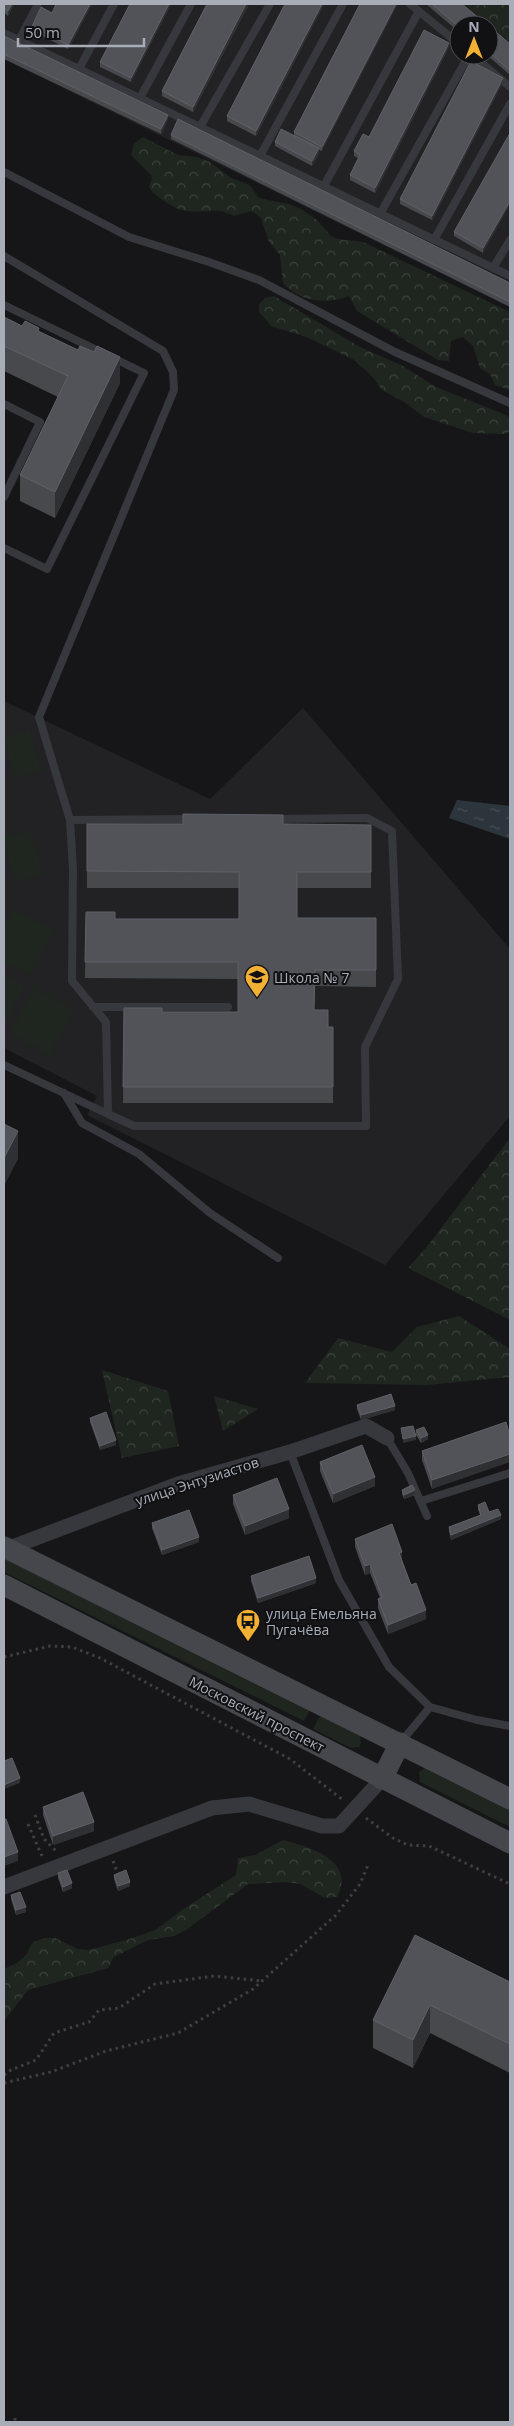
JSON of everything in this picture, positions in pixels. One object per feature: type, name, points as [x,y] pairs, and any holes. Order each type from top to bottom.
[{"type":"main road","points":[[5,1548],[510,1799]]},
{"type":"main road","name":"Московский проспект","points":[[4,1585],[510,1844]]},
{"type":"main road","points":[[382,1779],[400,1743]]},
{"type":"street","name":"улица Энтузиастов","points":[[5,1548],[178,1484],[290,1452],[366,1426],[387,1438]]},
{"type":"street","points":[[4,1887],[212,1808],[249,1804],[322,1826],[339,1826],[353,1808],[382,1779]]},
{"type":"lane","points":[[19,40],[38,4]]},
{"type":"lane","points":[[79,69],[114,4]]},
{"type":"lane","points":[[140,98],[191,4]]},
{"type":"lane","points":[[200,127],[270,4]]},
{"type":"lane","points":[[260,156],[343,4]]},
{"type":"lane","points":[[410,4],[449,36]]},
{"type":"lane","points":[[324,186],[419,11]]},
{"type":"lane","points":[[4,33],[510,276]]},
{"type":"lane","points":[[380,214],[465,65]]},
{"type":"lane","points":[[483,65],[510,87]]},
{"type":"lane","points":[[434,240],[510,104]]},
{"type":"lane","points":[[4,172],[129,237],[259,280],[395,352],[510,403]]},
{"type":"lane","points":[[493,268],[510,240]]},
{"type":"lane","points":[[4,256],[164,351],[173,372],[174,390],[39,717],[70,820],[73,869],[72,982],[106,1022],[108,1114]]},
{"type":"lane","points":[[4,305],[144,373],[48,569],[4,548]]},
{"type":"lane","points":[[4,404],[40,422],[4,497]]},
{"type":"lane","points":[[4,1065],[134,1126],[366,1126],[365,1047],[398,979],[392,831],[366,818],[268,819]]},
{"type":"lane","points":[[70,820],[199,819]]},
{"type":"lane","points":[[93,1007],[228,1007]]},
{"type":"lane","points":[[64,1094],[82,1123],[139,1154],[210,1213],[278,1258]]},
{"type":"lane","points":[[387,1438],[408,1473],[427,1516]]},
{"type":"lane","points":[[290,1452],[339,1580],[389,1667],[430,1707],[477,1720],[510,1726]]},
{"type":"lane","points":[[421,1501],[510,1473]]},
{"type":"lane","points":[[400,1743],[430,1707]]},
{"type":"path","points":[[4,1657],[50,1646],[72,1647],[100,1658],[290,1759],[393,1838],[408,1845],[429,1846],[510,1884]]},
{"type":"path","points":[[35,1815],[44,1839],[66,1863]]},
{"type":"path","points":[[28,1824],[48,1870]]},
{"type":"path","points":[[4,2083],[51,2072],[106,2051],[178,2033],[253,1990],[336,1915],[360,1884],[368,1865]]},
{"type":"path","points":[[4,2075],[11,2070],[36,2060],[54,2033],[90,2022],[99,2010],[119,2008],[155,1984],[214,1976],[262,1981]]},
{"type":"shaded area","points":[[4,4],[457,4],[457,15],[449,15],[449,65],[499,65],[499,52],[510,49],[510,307],[4,59]]},
{"type":"shaded area","name":"Школа № 7","points":[[4,701],[210,799],[303,708],[510,949],[510,1116],[385,1265],[87,1115],[97,1096],[4,1048]]},
{"type":"green space","points":[[457,4],[510,4],[510,49],[499,40],[499,15],[470,15]]},
{"type":"green space","points":[[143,137],[178,155],[197,157],[210,162],[231,178],[250,185],[258,197],[289,204],[301,209],[317,220],[331,236],[337,239],[363,242],[510,312],[510,390],[495,385],[490,374],[480,368],[473,346],[463,337],[451,341],[449,361],[438,360],[357,311],[349,296],[322,301],[305,298],[297,294],[283,283],[280,255],[269,242],[261,218],[252,211],[234,216],[217,211],[183,210],[174,207],[153,193],[149,187],[151,175],[131,155],[134,144]]},
{"type":"green space","points":[[274,296],[360,347],[403,366],[436,387],[506,415],[510,418],[510,431],[506,434],[473,433],[424,417],[404,402],[382,390],[372,376],[354,360],[309,338],[271,326],[259,312],[259,304],[265,298]]},
{"type":"green space","points":[[30,731],[40,771],[14,777],[5,737]]},
{"type":"green space","points":[[31,831],[42,874],[15,881],[4,838]]},
{"type":"green space","points":[[13,909],[53,930],[30,975],[4,962],[4,926]]},
{"type":"green space","points":[[4,975],[24,985],[4,1025]]},
{"type":"green space","points":[[33,988],[74,1009],[50,1054],[10,1033]]},
{"type":"green space","points":[[510,1138],[510,1320],[408,1268],[429,1244]]},
{"type":"green space","points":[[459,1316],[510,1349],[510,1377],[427,1385],[305,1383],[338,1338],[392,1352],[417,1327]]},
{"type":"green space","points":[[102,1370],[168,1391],[179,1446],[122,1458]]},
{"type":"green space","points":[[214,1396],[258,1409],[223,1431]]},
{"type":"green space","points":[[4,1558],[310,1710],[304,1721],[4,1572]]},
{"type":"green space","points":[[320,1716],[360,1736],[361,1743],[359,1747],[351,1748],[313,1729]]},
{"type":"green space","points":[[426,1767],[510,1808],[510,1827],[420,1782],[419,1772]]},
{"type":"green space","points":[[283,1840],[317,1851],[335,1865],[340,1873],[341,1884],[337,1897],[325,1898],[300,1884],[287,1882],[248,1884],[186,1930],[174,1936],[148,1940],[114,1957],[108,1968],[28,1990],[4,2021],[4,1969],[17,1963],[26,1955],[32,1943],[44,1938],[55,1938],[78,1949],[89,1950],[155,1930],[236,1875],[238,1858],[255,1855]]},
{"type":"water","points":[[457,800],[510,806],[510,839],[449,818]]},
{"type":"building","points":[[4,4],[12,4],[8,11],[4,9]]},
{"type":"building","points":[[56,4],[90,4],[68,45],[32,26],[41,7],[52,13]]},
{"type":"building","points":[[130,4],[169,4],[131,78],[100,62]]},
{"type":"building","points":[[207,4],[246,4],[193,107],[162,91]]},
{"type":"building","points":[[285,4],[322,4],[256,131],[227,116]]},
{"type":"building","points":[[360,4],[396,4],[322,147],[294,132]]},
{"type":"building","points":[[432,4],[462,4],[475,15],[449,15],[449,18]]},
{"type":"building","points":[[424,30],[449,43],[375,188],[350,175],[360,155],[354,151],[363,134],[369,137]]},
{"type":"building","points":[[499,35],[510,44],[510,71],[499,61]]},
{"type":"building","points":[[4,36],[168,115],[161,129],[4,54]]},
{"type":"building","points":[[469,65],[479,65],[503,78],[432,216],[400,199]]},
{"type":"building","points":[[178,119],[510,283],[510,302],[171,135]]},
{"type":"building","points":[[281,129],[319,148],[312,161],[275,142]]},
{"type":"building","points":[[510,133],[510,201],[483,248],[454,232]]},
{"type":"building","points":[[4,317],[22,326],[25,321],[39,328],[38,331],[78,350],[80,346],[94,352],[97,346],[120,357],[55,492],[20,475],[68,376],[4,346]]},
{"type":"building","points":[[183,814],[283,815],[283,824],[371,825],[371,872],[297,872],[297,918],[376,918],[376,970],[315,970],[314,1010],[328,1010],[328,1027],[333,1027],[333,1087],[123,1087],[124,1008],[162,1008],[162,1012],[238,1012],[238,962],[85,962],[86,912],[115,912],[115,919],[239,919],[239,872],[87,871],[87,824],[183,824]]},
{"type":"building","points":[[4,1124],[18,1131],[4,1158]]},
{"type":"building","points":[[391,1394],[395,1406],[361,1415],[357,1405]]},
{"type":"building","points":[[106,1412],[116,1440],[100,1446],[90,1418]]},
{"type":"building","points":[[506,1422],[510,1436],[510,1454],[432,1480],[422,1451]]},
{"type":"building","points":[[413,1426],[416,1436],[403,1439],[401,1428]]},
{"type":"building","points":[[424,1427],[428,1435],[421,1438],[416,1430]]},
{"type":"building","points":[[362,1445],[375,1477],[333,1494],[320,1462]]},
{"type":"building","points":[[277,1478],[289,1509],[245,1526],[233,1495]]},
{"type":"building","points":[[412,1485],[415,1490],[404,1495],[402,1490]]},
{"type":"building","points":[[485,1502],[489,1512],[498,1509],[501,1515],[451,1535],[449,1527],[481,1515],[478,1505]]},
{"type":"building","points":[[189,1510],[199,1537],[162,1550],[152,1523]]},
{"type":"building","points":[[392,1524],[402,1552],[399,1553],[411,1585],[416,1583],[426,1610],[388,1625],[378,1599],[382,1597],[370,1564],[365,1566],[355,1539]]},
{"type":"building","points":[[309,1556],[316,1578],[258,1598],[251,1576]]},
{"type":"building","points":[[12,1758],[20,1778],[4,1785],[4,1761]]},
{"type":"building","points":[[83,1792],[94,1822],[53,1836],[43,1807]]},
{"type":"building","points":[[4,1819],[6,1819],[18,1852],[4,1857]]},
{"type":"building","points":[[67,1870],[72,1883],[63,1887],[58,1873]]},
{"type":"building","points":[[126,1870],[130,1882],[118,1886],[114,1875]]},
{"type":"building","points":[[20,1892],[26,1907],[16,1910],[11,1895]]},
{"type":"building","points":[[415,1935],[510,1982],[510,2044],[430,2005],[413,2040],[373,2020]]},
{"type":"place","name":"Школа № 7","points":[[257,998]]},
{"type":"place","name":"улица Емельяна Пугачёва","points":[[248,1642]]}]
